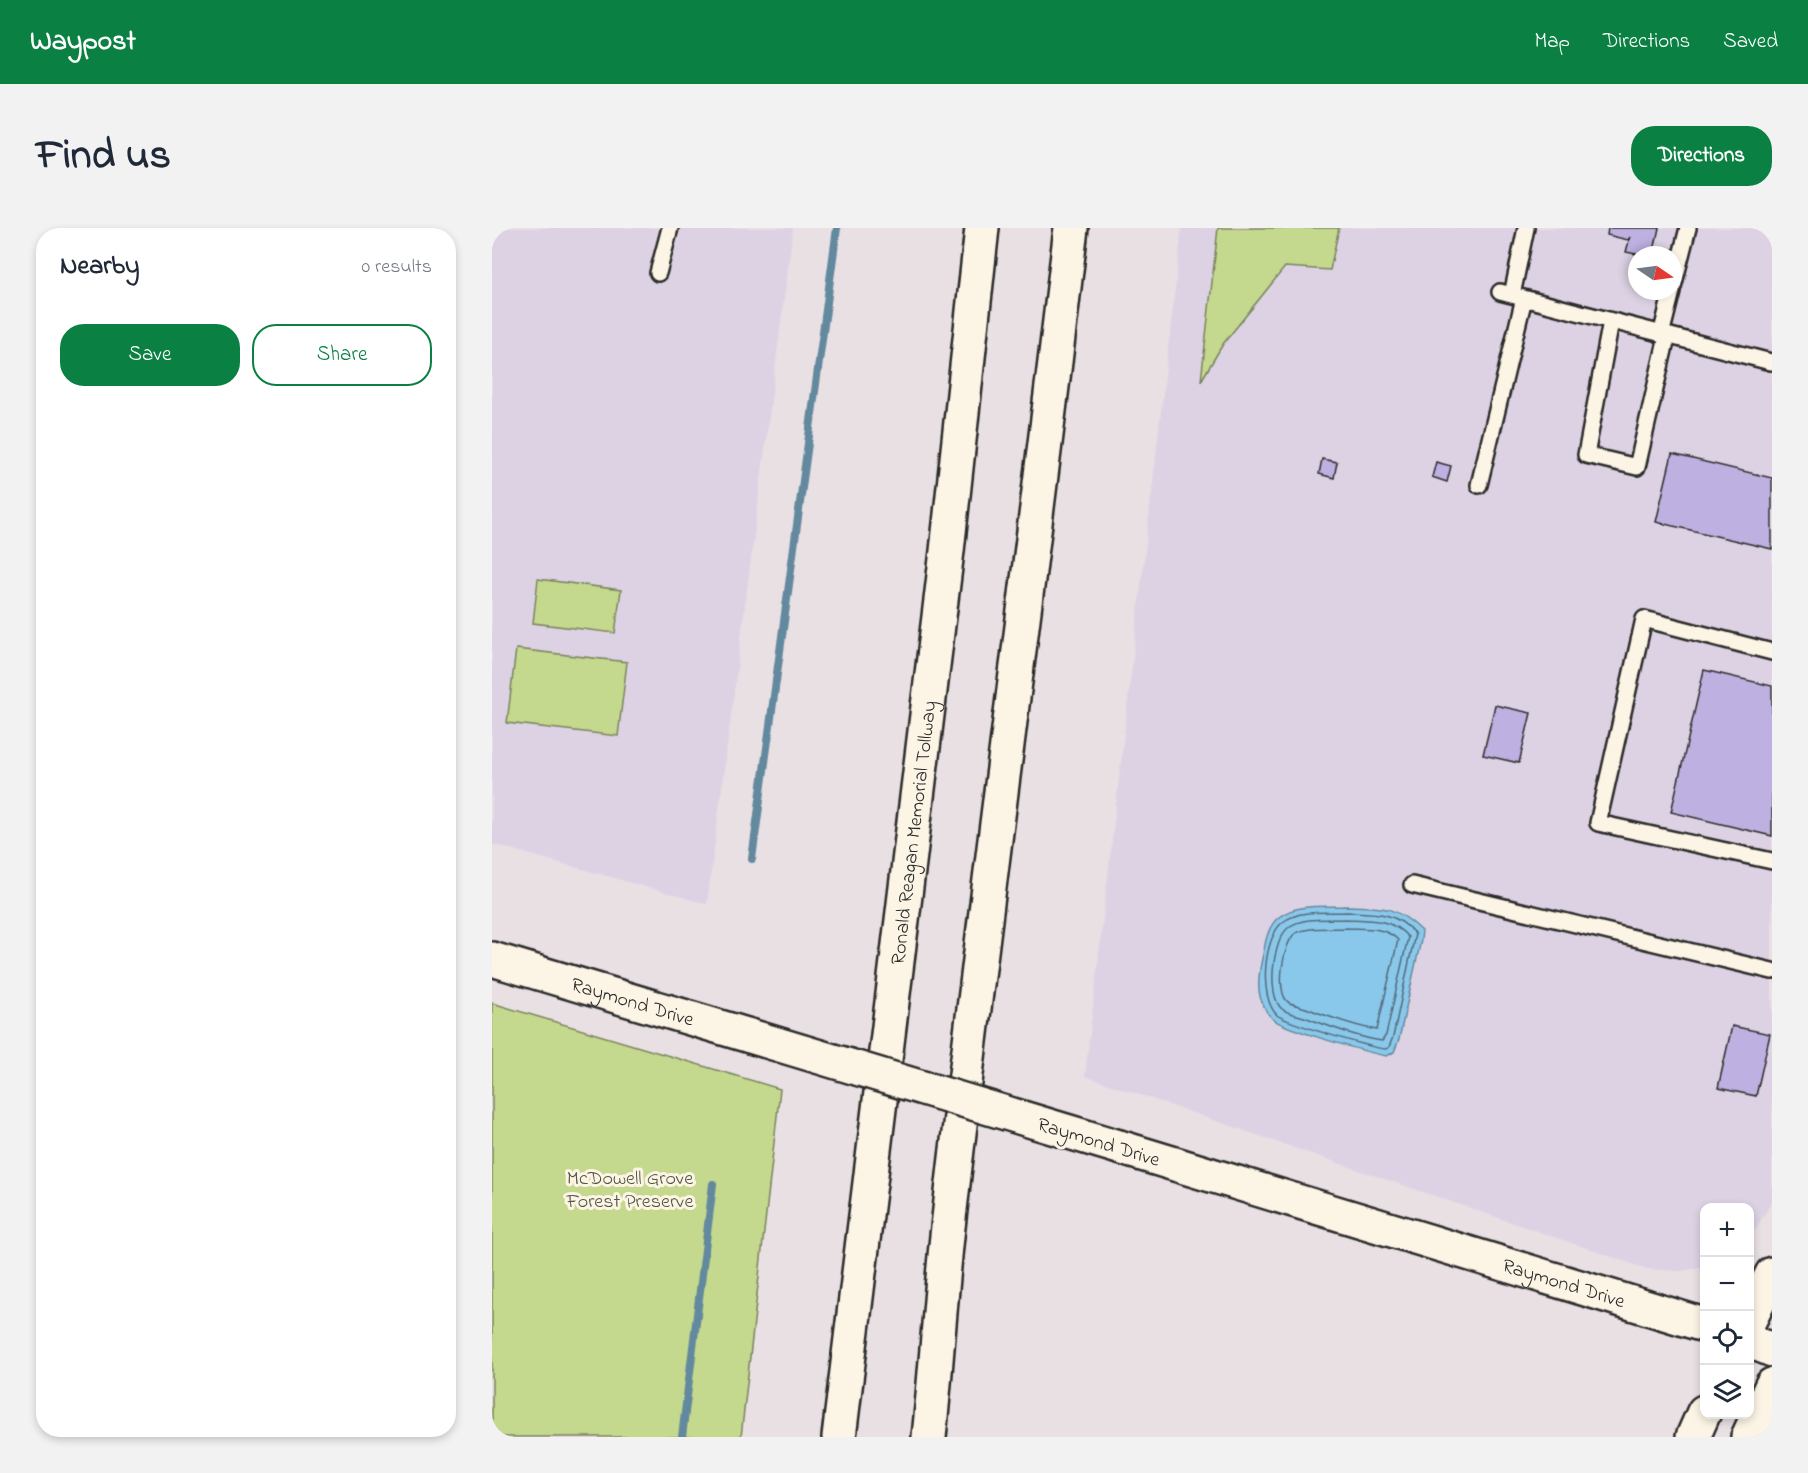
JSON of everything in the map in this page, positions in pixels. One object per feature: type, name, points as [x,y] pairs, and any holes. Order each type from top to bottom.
[{"type":"main road","name":"Ronald Reagan Memorial Tollway","points":[[839,1437],[947,551],[982,228]]},
{"type":"main road","points":[[929,1437],[947,1240],[975,998],[1043,473],[1071,228]]},
{"type":"main road","name":"Raymond Drive","points":[[492,959],[1700,1324]]},
{"type":"main road","points":[[1753,1311],[1772,1274]]},
{"type":"main road","points":[[1754,1343],[1772,1350]]},
{"type":"main road","points":[[1748,1437],[1772,1384]]},
{"type":"main road","points":[[1693,1437],[1701,1419]]},
{"type":"lane","points":[[658,273],[670,228]]},
{"type":"lane","points":[[1479,485],[1526,228]]},
{"type":"lane","points":[[1682,251],[1688,228]]},
{"type":"lane","points":[[1512,295],[1664,336],[1772,361]]},
{"type":"lane","points":[[1611,321],[1586,455],[1637,467],[1670,300]]},
{"type":"lane","points":[[1772,652],[1644,620],[1598,823],[1772,861]]},
{"type":"lane","points":[[1412,885],[1772,971]]},
{"type":"shaded area","points":[[492,228],[793,228],[707,904],[492,844]]},
{"type":"shaded area","points":[[1182,228],[1772,228],[1772,1201],[1754,1231],[1754,1203],[1700,1203],[1700,1268],[1681,1271],[1647,1269],[1085,1076]]},
{"type":"green space","points":[[1218,228],[1339,228],[1330,270],[1285,267],[1223,344],[1201,381]]},
{"type":"green space","points":[[538,579],[621,590],[615,633],[533,623]]},
{"type":"green space","points":[[516,649],[627,662],[618,736],[507,723]]},
{"type":"green space","name":"McDowell Grove Forest Preserve","points":[[492,1003],[780,1089],[741,1437],[492,1437]]},
{"type":"water","points":[[1346,906],[1387,909],[1404,916],[1422,931],[1399,1039],[1394,1052],[1387,1056],[1293,1029],[1273,1019],[1262,1004],[1259,977],[1262,959],[1268,932],[1276,920],[1286,913],[1302,908]]},
{"type":"building","points":[[1608,228],[1659,228],[1655,246],[1628,246],[1628,252],[1626,252],[1630,237],[1628,240],[1607,235]]},
{"type":"building","points":[[1672,454],[1772,478],[1772,549],[1656,522]]},
{"type":"building","points":[[1322,459],[1337,462],[1334,478],[1319,474]]},
{"type":"building","points":[[1436,462],[1451,466],[1447,482],[1432,477]]},
{"type":"building","points":[[1704,670],[1772,686],[1772,836],[1671,812]]},
{"type":"building","points":[[1495,705],[1531,713],[1519,763],[1483,755]]},
{"type":"building","points":[[1732,1026],[1770,1034],[1756,1096],[1718,1088]]},
{"type":"waterway","points":[[752,859],[837,228]]},
{"type":"waterway","points":[[682,1437],[713,1184]]}]
